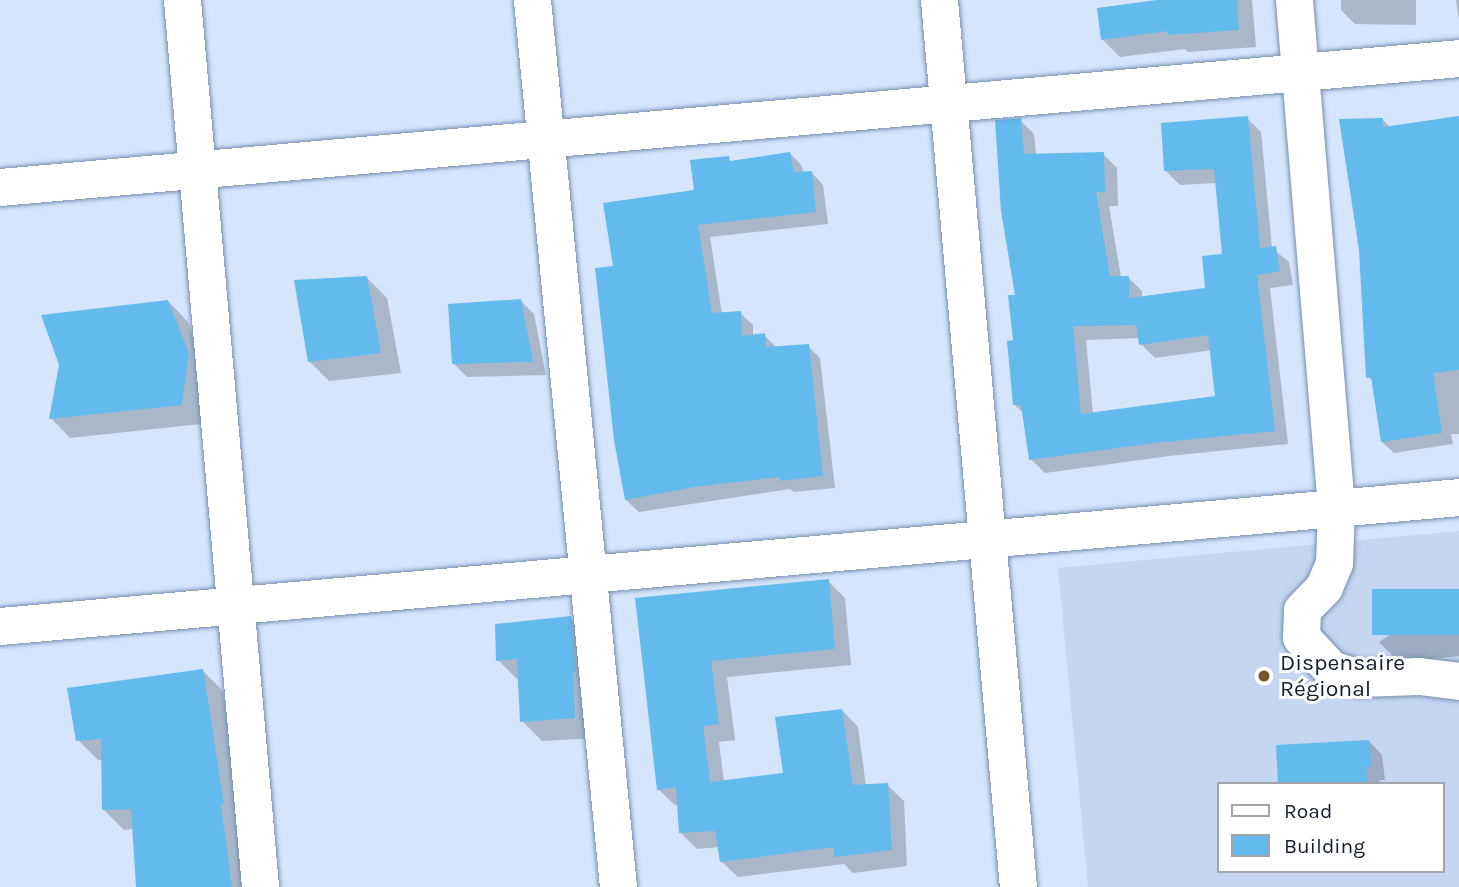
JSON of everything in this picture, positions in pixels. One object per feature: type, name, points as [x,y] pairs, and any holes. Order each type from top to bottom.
[{"type":"street","points":[[182,0],[260,887]]},
{"type":"street","points":[[533,0],[618,887]]},
{"type":"street","points":[[939,0],[1018,887]]},
{"type":"street","points":[[1294,0],[1336,508],[1334,563],[1324,587],[1302,610],[1301,638],[1331,668],[1358,678],[1419,676],[1459,681]]},
{"type":"street","points":[[0,187],[1459,58]]},
{"type":"street","points":[[0,626],[1459,497]]},
{"type":"shaded area","name":"Dispensaire Régional","points":[[1459,531],[1459,887],[1088,887],[1058,568]]},
{"type":"building","points":[[1157,0],[1237,0],[1239,30],[1168,35],[1168,31],[1101,40],[1097,8]]},
{"type":"building","points":[[1248,116],[1260,248],[1276,246],[1280,271],[1257,275],[1275,431],[1154,443],[1029,460],[1021,405],[1013,405],[1007,341],[1013,340],[1008,295],[1015,295],[1001,211],[995,120],[1021,118],[1024,154],[1104,152],[1105,192],[1096,192],[1110,276],[1129,276],[1129,298],[1205,288],[1202,256],[1222,254],[1214,169],[1164,171],[1161,123]],"holes":[[[1136,325],[1139,345],[1208,335],[1215,396],[1081,414],[1073,326]]]},
{"type":"building","points":[[1459,116],[1459,370],[1433,373],[1442,433],[1381,442],[1371,377],[1366,378],[1359,250],[1339,119],[1383,118],[1383,127]]},
{"type":"building","points":[[790,152],[794,172],[812,171],[816,212],[698,225],[712,313],[741,311],[742,336],[765,333],[766,347],[809,344],[823,476],[780,481],[779,477],[694,487],[625,500],[614,440],[595,268],[613,266],[603,203],[694,190],[690,160],[729,156],[730,161]]},
{"type":"building","points":[[367,276],[381,353],[308,362],[294,280]]},
{"type":"building","points":[[521,299],[533,362],[452,364],[448,304]]},
{"type":"building","points":[[168,300],[189,353],[182,405],[49,419],[59,365],[41,315]]},
{"type":"building","points":[[829,579],[835,649],[711,661],[719,724],[703,726],[710,782],[783,773],[775,717],[842,709],[853,785],[888,783],[892,850],[834,857],[834,847],[720,862],[715,831],[679,833],[676,787],[657,790],[635,598]]},
{"type":"building","points":[[1372,589],[1459,589],[1459,635],[1372,635]]},
{"type":"building","points":[[571,616],[576,671],[573,672],[575,718],[520,722],[517,659],[496,661],[495,624]]},
{"type":"building","points":[[203,669],[224,804],[221,804],[232,887],[136,887],[131,809],[102,810],[101,739],[76,741],[67,688]]},
{"type":"building","points":[[1369,740],[1372,767],[1366,767],[1368,782],[1278,782],[1276,745]]},
{"type":"place","name":"Dispensaire Régional","points":[[1264,676]]}]
